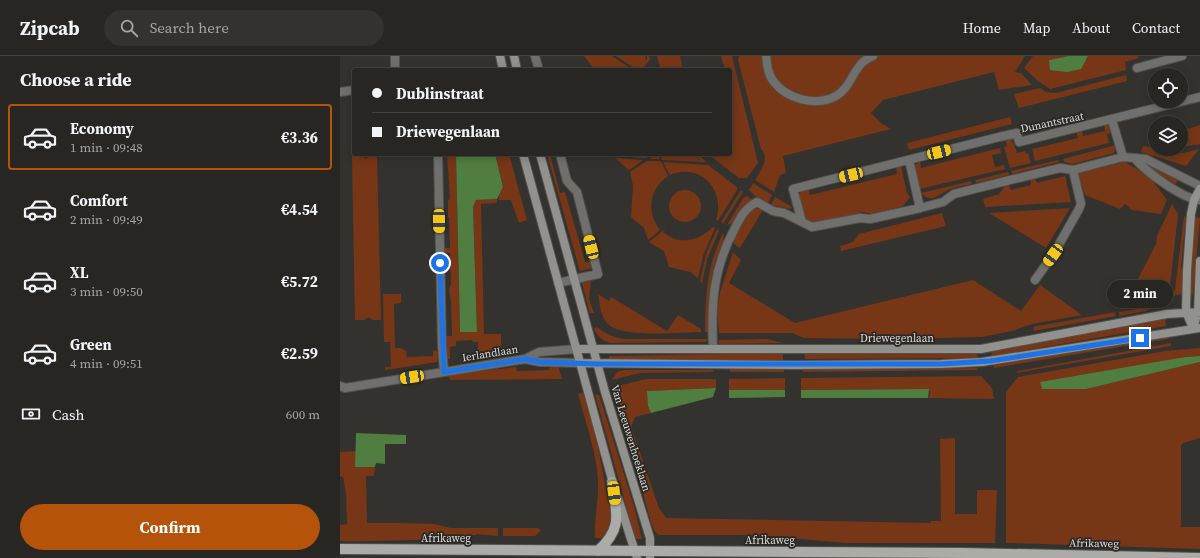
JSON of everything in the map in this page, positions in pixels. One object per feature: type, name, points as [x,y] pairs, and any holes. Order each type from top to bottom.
[{"type":"main road","points":[[598,551],[611,539],[616,526],[617,516],[612,482]]},
{"type":"main road","name":"Afrikaweg","points":[[340,549],[598,551],[636,555],[1200,558]]},
{"type":"street","points":[[395,56],[395,68]]},
{"type":"street","points":[[500,56],[503,68]]},
{"type":"street","points":[[514,56],[517,68]]},
{"type":"street","points":[[535,56],[538,68]]},
{"type":"street","points":[[766,56],[768,69],[773,81],[786,94],[800,99],[814,100],[835,96],[844,89],[862,63],[873,56]]},
{"type":"street","points":[[1137,68],[1182,56]]},
{"type":"street","points":[[340,92],[352,90]]},
{"type":"street","name":"Dunantstraat","points":[[802,222],[793,189],[1017,133],[1019,142],[1200,97]]},
{"type":"street","points":[[1112,120],[1122,157]]},
{"type":"street","points":[[438,156],[441,330],[444,372]]},
{"type":"street","points":[[524,156],[581,363],[612,482],[636,555]]},
{"type":"street","name":"Van Leeuwenhoeklaan","points":[[541,156],[598,364],[650,538],[650,555]]},
{"type":"street","points":[[558,283],[598,274],[577,192],[568,181],[561,156]]},
{"type":"street","points":[[713,348],[713,293],[718,267],[727,244],[744,211],[757,202],[773,211],[784,213],[812,227],[860,218],[870,219],[920,208],[943,202],[954,194],[1060,168],[1073,170],[1122,157],[1146,160],[1200,187],[1189,249],[1186,312],[1196,328]]},
{"type":"street","points":[[1135,158],[1142,167],[1181,193],[1197,200]]},
{"type":"street","points":[[909,160],[920,208]]},
{"type":"street","points":[[1035,280],[1053,255],[1081,204],[1073,170]]},
{"type":"street","points":[[1196,328],[1199,312],[1200,261]]},
{"type":"street","name":"Driewegenlaan","points":[[577,349],[981,349],[1186,312],[1199,312]]},
{"type":"street","points":[[581,363],[819,365],[982,362],[1108,344],[1196,328]]},
{"type":"street","name":"Ierlandlaan","points":[[340,386],[345,388],[525,359],[539,352],[577,349]]},
{"type":"street","name":"Ierlandlaan","points":[[525,359],[540,362],[581,363]]},
{"type":"shaded area","points":[[584,56],[612,56],[630,68],[593,68]]},
{"type":"shaded area","points":[[616,56],[645,56],[647,61],[647,56],[649,56],[650,59],[643,68],[634,68]]},
{"type":"shaded area","points":[[657,56],[680,56],[683,68],[660,68]]},
{"type":"shaded area","points":[[721,56],[732,56],[758,163],[747,178],[739,178],[711,156],[732,156],[732,68],[724,68]]},
{"type":"shaded area","points":[[739,56],[1025,56],[1015,72],[1021,73],[1032,85],[999,90],[994,72],[883,100],[871,113],[881,123],[891,129],[783,156],[786,173],[780,175],[774,192],[755,180],[764,164],[765,156],[761,149],[738,60]]},
{"type":"shaded area","points":[[1033,56],[1069,56],[1049,60],[1087,59],[1088,56],[1138,56],[1139,58],[1125,62],[1126,70],[1050,89],[1038,81],[1024,68]]},
{"type":"shaded area","points":[[1069,56],[1088,56],[1081,69],[1067,72],[1050,70],[1049,60]]},
{"type":"shaded area","points":[[1126,75],[1127,81],[1019,108],[1014,94],[1040,88],[1046,92],[1056,93]]},
{"type":"shaded area","points":[[1010,117],[1012,124],[909,150],[907,143]]},
{"type":"shaded area","points":[[1104,125],[1108,125],[1113,132],[1107,134],[1109,143],[1035,161],[1032,149],[1078,138],[1076,131],[1082,130],[1083,136],[1105,131]]},
{"type":"shaded area","points":[[1200,125],[1200,144],[1188,146],[1188,129]]},
{"type":"shaded area","points":[[1005,139],[1010,139],[1014,144],[1017,153],[1025,151],[1026,154],[1028,153],[1031,163],[1010,168],[1004,147],[1007,146]]},
{"type":"shaded area","points":[[1116,145],[1114,153],[1073,164],[1064,162],[1063,159]]},
{"type":"shaded area","points":[[1143,146],[1148,147],[1148,154],[1141,152]]},
{"type":"shaded area","points":[[1000,148],[1001,153],[992,155],[995,167],[1004,165],[1005,169],[919,189],[913,167],[920,161],[921,168]]},
{"type":"shaded area","points":[[1199,149],[1186,166],[1154,156],[1188,156],[1188,152]]},
{"type":"shaded area","points":[[352,156],[362,156],[366,159],[370,156],[377,156],[381,320],[373,320],[368,317],[364,320],[355,320]]},
{"type":"shaded area","points":[[447,156],[456,156],[460,332],[477,331],[473,207],[476,200],[497,199],[497,203],[481,204],[484,334],[501,334],[501,347],[478,355],[478,342],[473,342],[472,340],[456,341],[456,346],[450,347],[450,359],[447,359],[443,339],[446,336],[452,336],[451,302],[449,290],[451,284],[450,253],[445,253],[445,248],[450,248],[448,200],[450,199]]},
{"type":"shaded area","points":[[456,156],[495,156],[503,187],[497,199],[476,200],[473,207],[477,332],[460,332]]},
{"type":"shaded area","points":[[495,156],[510,156],[527,220],[519,223],[511,200],[499,200],[499,195],[503,187]]},
{"type":"shaded area","points":[[548,156],[551,156],[560,193],[565,192],[585,262],[591,262],[592,268],[580,271]]},
{"type":"shaded area","points":[[614,156],[650,156],[646,158]]},
{"type":"shaded area","points":[[653,156],[658,156],[660,159],[650,159]]},
{"type":"shaded area","points":[[660,156],[696,156],[700,161],[697,156],[700,156],[706,162],[662,160]]},
{"type":"shaded area","points":[[615,158],[643,160],[629,170]]},
{"type":"shaded area","points":[[1058,160],[1059,162],[1012,174],[1011,171]]},
{"type":"shaded area","points":[[647,161],[661,161],[668,176],[657,187],[653,194],[651,208],[660,230],[648,240],[644,228],[631,217],[633,186],[630,172]]},
{"type":"shaded area","points":[[1145,161],[1178,181],[1175,184],[1143,164]]},
{"type":"shaded area","points":[[663,162],[708,165],[737,187],[737,190],[718,221],[716,220],[718,209],[717,198],[714,189],[708,181],[691,172],[681,172],[670,175]]},
{"type":"shaded area","points":[[1125,162],[1150,177],[1167,200],[1161,214],[1132,210],[1125,204],[1120,209],[1085,195],[1078,173]]},
{"type":"shaded area","points":[[901,166],[907,193],[910,197],[903,206],[872,214],[863,212],[819,222],[810,222],[803,219],[798,196],[802,190],[808,188],[810,195],[897,174],[896,167]]},
{"type":"shaded area","points":[[1008,172],[1009,175],[976,183],[975,180]]},
{"type":"shaded area","points":[[1065,176],[1071,202],[985,207],[983,199],[999,194],[1005,186],[1009,185],[1011,190],[1031,185],[1030,179],[1035,178],[1037,183]]},
{"type":"shaded area","points":[[971,181],[972,184],[946,191],[934,198],[928,198],[921,193]]},
{"type":"shaded area","points":[[753,183],[772,195],[768,203],[758,199],[749,190]]},
{"type":"shaded area","points":[[682,190],[688,190],[698,197],[701,206],[700,212],[694,219],[688,222],[682,222],[672,215],[669,209],[669,203],[676,193]]},
{"type":"shaded area","points":[[741,190],[743,192],[723,224],[721,222]]},
{"type":"shaded area","points":[[747,196],[752,200],[748,202],[735,221],[727,225],[744,197]]},
{"type":"shaded area","points":[[775,197],[792,207],[791,209],[771,205]]},
{"type":"shaded area","points":[[1172,204],[1178,214],[1170,286],[1164,298],[1123,308],[1156,244],[1157,236]]},
{"type":"shaded area","points":[[755,208],[763,210],[740,248],[734,244],[734,237],[751,211]]},
{"type":"shaded area","points":[[1070,208],[1046,248],[989,213]]},
{"type":"shaded area","points":[[942,213],[946,226],[841,251],[840,246],[853,242],[859,234]]},
{"type":"shaded area","points":[[1184,216],[1186,217],[1181,267],[1184,274],[1182,294],[1172,296],[1175,289]]},
{"type":"shaded area","points":[[1194,217],[1200,218],[1193,295],[1189,294]]},
{"type":"shaded area","points":[[713,227],[715,228],[704,253],[698,278],[690,272],[669,267],[664,251],[649,242],[666,228],[663,232],[669,236],[676,239],[689,240],[702,236]]},
{"type":"shaded area","points":[[717,229],[719,231],[707,259],[702,284],[700,280],[707,251]]},
{"type":"shaded area","points":[[723,233],[724,237],[716,259],[711,280],[709,297],[709,332],[705,332],[706,294],[710,269],[713,257]]},
{"type":"shaded area","points":[[733,252],[741,260],[729,283],[795,323],[973,280],[1021,311],[1040,285],[1082,315],[1032,324],[1012,331],[982,337],[901,339],[804,338],[792,333],[719,333],[717,308],[720,293]]},
{"type":"shaded area","points":[[591,281],[589,299],[594,313],[590,313],[582,283]]},
{"type":"shaded area","points":[[383,294],[401,294],[401,303],[394,304],[395,348],[401,348],[406,351],[407,357],[433,356],[433,350],[437,351],[437,362],[385,370],[385,367],[391,367],[390,342],[384,342]]},
{"type":"shaded area","points":[[598,294],[609,301],[611,297],[667,331],[678,315],[701,329],[701,332],[651,334],[624,331],[614,328],[607,323],[603,317]]},
{"type":"shaded area","points":[[1156,306],[1146,311],[1119,316],[1119,312]]},
{"type":"shaded area","points":[[1115,312],[1116,316],[1034,331],[1033,327]]},
{"type":"shaded area","points":[[1165,319],[1166,326],[992,356],[991,351]]},
{"type":"shaded area","points":[[597,327],[617,338],[625,339],[708,339],[705,342],[610,343],[598,336],[594,328]]},
{"type":"shaded area","points":[[1168,336],[1168,339],[994,368],[994,365]]},
{"type":"shaded area","points":[[768,339],[782,343],[719,344],[719,340]]},
{"type":"shaded area","points":[[1171,343],[1171,346],[1016,373],[1018,371]]},
{"type":"shaded area","points":[[1200,348],[1200,356],[1185,357],[1066,389],[1086,389],[1200,362],[1200,438],[1183,443],[1181,446],[1181,527],[1200,527],[1200,549],[1006,543],[1006,392],[1018,377],[1165,351]]},
{"type":"shaded area","points":[[804,352],[977,352],[978,358],[805,359]]},
{"type":"shaded area","points":[[783,353],[783,360],[609,360],[609,356]]},
{"type":"shaded area","points":[[1200,356],[1200,362],[1086,389],[1042,389],[1040,382],[1185,357]]},
{"type":"shaded area","points":[[550,366],[558,366],[562,379],[450,380],[448,375],[516,367],[517,371],[549,370]]},
{"type":"shaded area","points":[[976,368],[978,370],[802,372],[804,369]]},
{"type":"shaded area","points":[[730,369],[784,369],[784,372],[730,372]]},
{"type":"shaded area","points":[[624,370],[713,370],[714,372],[640,373],[612,380],[617,372]]},
{"type":"shaded area","points":[[981,376],[992,388],[994,399],[928,398],[930,394],[929,389],[801,390],[801,378]]},
{"type":"shaded area","points":[[785,378],[785,390],[729,390],[729,379]]},
{"type":"shaded area","points":[[647,379],[716,379],[716,388],[648,391],[648,406],[651,413],[635,417],[631,427],[659,508],[666,518],[931,523],[931,521],[941,521],[940,439],[955,438],[955,514],[977,514],[977,490],[997,490],[995,543],[845,543],[757,535],[659,535],[655,532],[651,523],[615,386]]},
{"type":"shaded area","points":[[716,388],[713,397],[651,413],[648,406],[647,391]]},
{"type":"shaded area","points":[[929,389],[928,398],[801,398],[801,390]]},
{"type":"shaded area","points":[[729,390],[785,390],[785,397],[729,398]]},
{"type":"shaded area","points":[[584,392],[598,447],[611,515],[609,531],[601,538],[595,538],[598,476],[591,440],[578,394]]},
{"type":"shaded area","points":[[595,394],[599,395],[634,506],[642,539],[635,539]]},
{"type":"shaded area","points":[[356,433],[406,435],[406,444],[385,444],[385,464],[376,463],[375,467],[355,467]]},
{"type":"shaded area","points":[[356,451],[356,467],[375,467],[374,476],[366,476],[367,523],[434,524],[451,528],[498,528],[498,536],[477,534],[470,535],[470,539],[340,541],[340,525],[347,524],[346,493],[343,477],[340,476],[340,452]]},
{"type":"shaded area","points":[[503,528],[537,528],[541,530],[535,536],[503,536]]},
{"type":"route","points":[[440,263],[444,372],[525,359],[540,362],[598,364],[941,364],[1015,358],[1140,338]]}]
